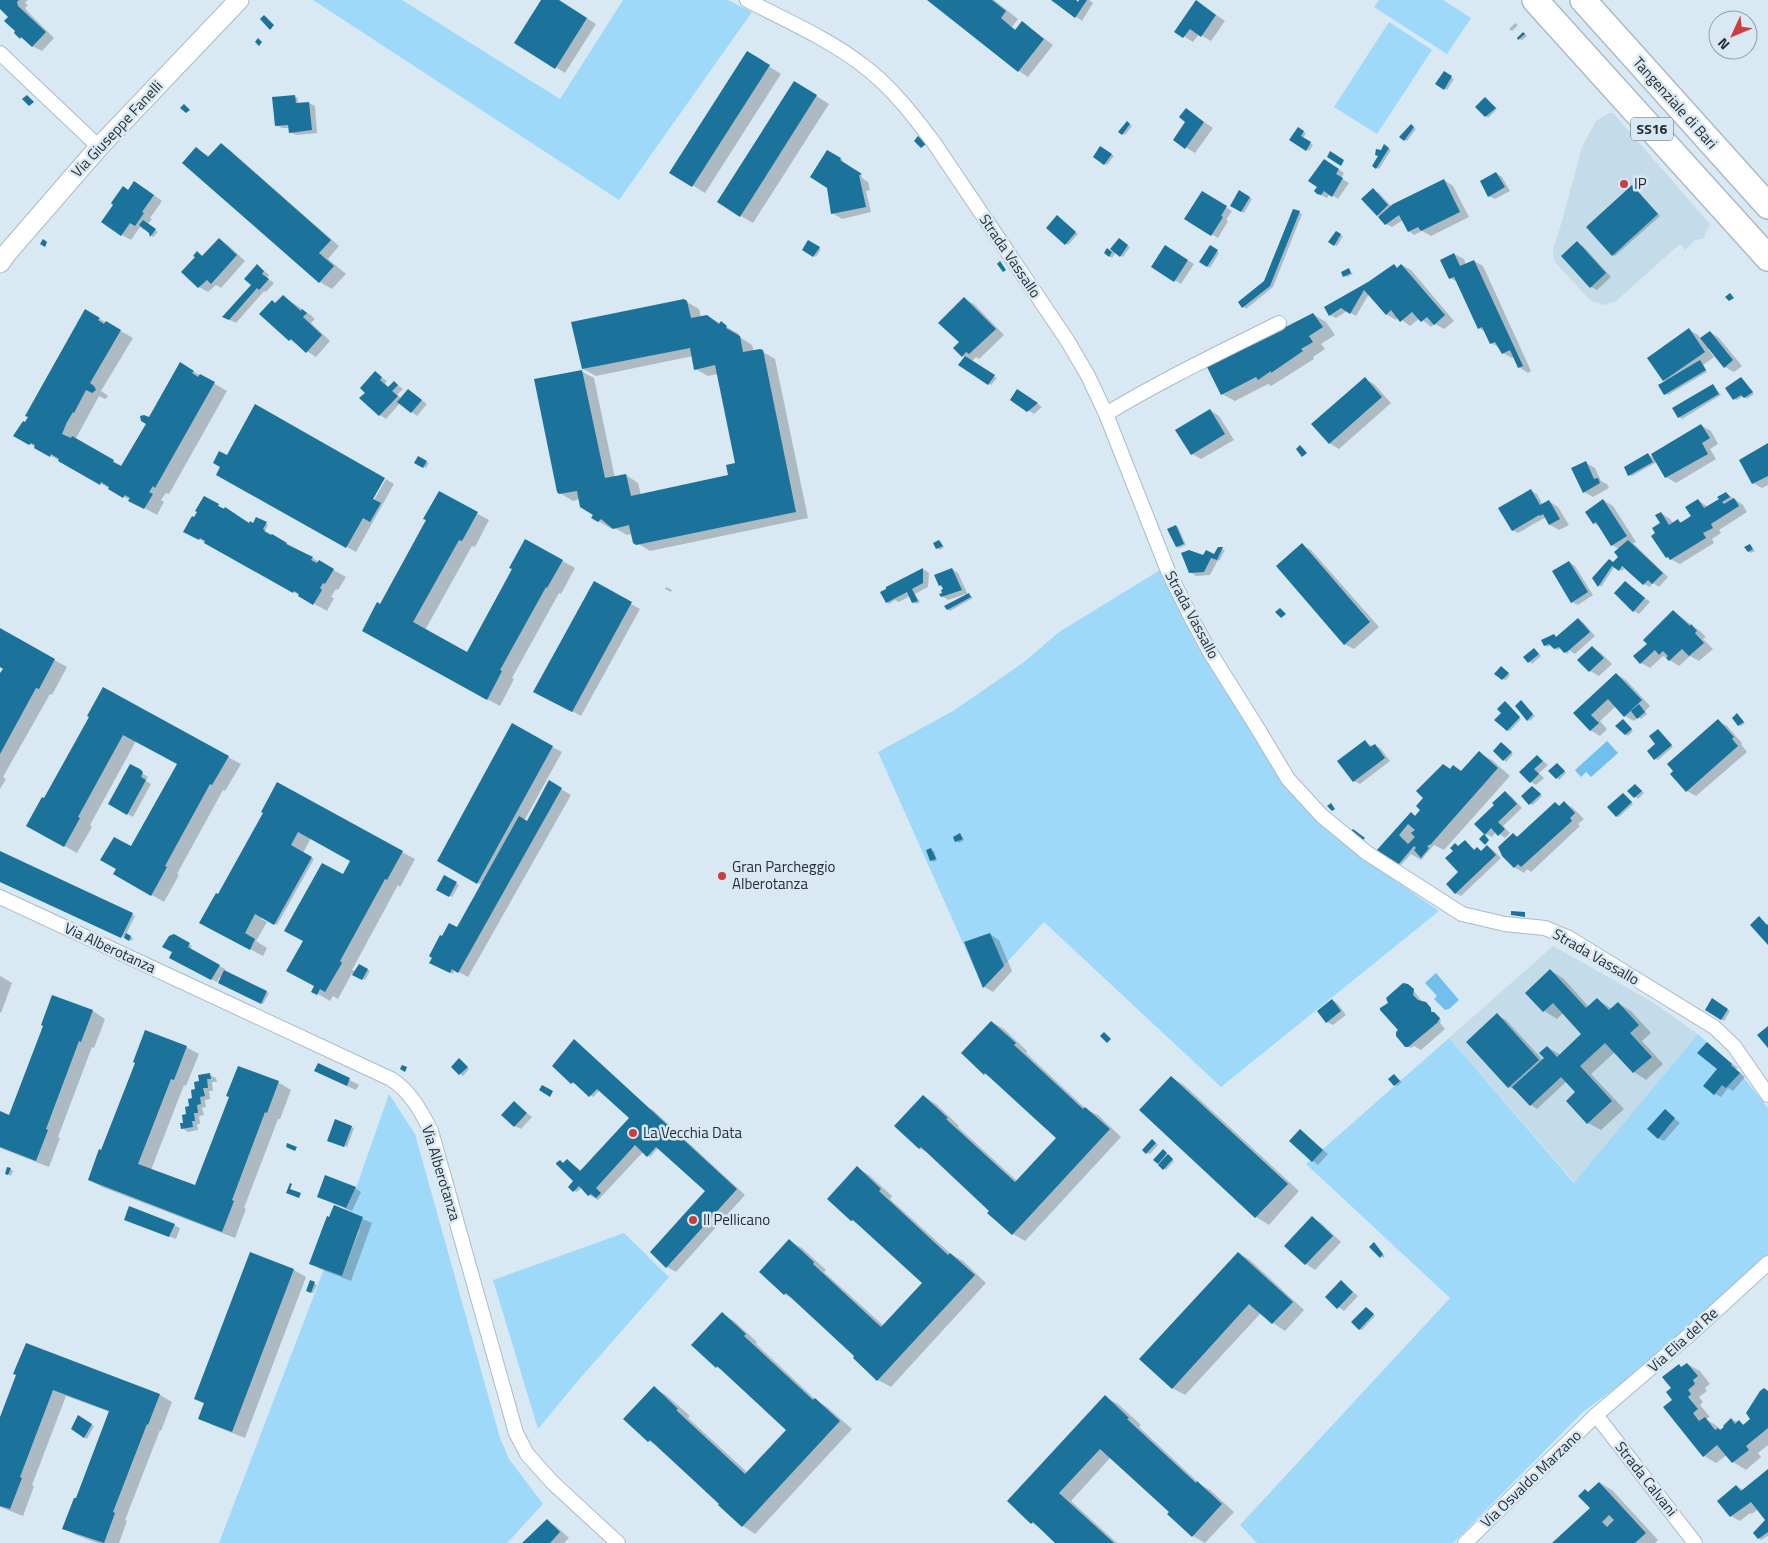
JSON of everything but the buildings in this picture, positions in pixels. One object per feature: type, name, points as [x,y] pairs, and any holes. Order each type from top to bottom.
[{"type":"highway","name":"SS16","points":[[1536,0],[1768,258]]},
{"type":"highway","name":"Tangenziale di Bari","points":[[1583,0],[1768,206]]},
{"type":"street","name":"Via Giuseppe Fanelli","points":[[0,263],[99,147],[239,0]]},
{"type":"street","name":"Strada Vassallo","points":[[747,0],[832,45],[862,64],[911,113],[934,143],[1068,340],[1106,414],[1168,571],[1193,621],[1211,654],[1288,779],[1322,816],[1367,853],[1462,914],[1505,924],[1545,928],[1569,938],[1707,1022],[1734,1046],[1768,1095]]},
{"type":"street","points":[[0,53],[99,147]]},
{"type":"street","points":[[1106,414],[1187,368],[1279,323]]},
{"type":"street","name":"Via Alberotanza","points":[[0,897],[391,1078],[401,1085],[421,1112],[431,1131],[516,1433],[527,1454],[552,1482],[618,1543]]},
{"type":"street","name":"Via Elia del Re","points":[[1596,1415],[1687,1337],[1768,1263]]},
{"type":"street","name":"Via Osvaldo Marzano","points":[[1465,1543],[1596,1415]]},
{"type":"street","name":"Strada Calvani","points":[[1596,1415],[1695,1543]]},
{"type":"shaded area","points":[[313,0],[402,0],[560,99],[623,0],[728,0],[752,12],[619,200]]},
{"type":"shaded area","points":[[1379,0],[1443,0],[1471,18],[1447,54],[1374,7]]},
{"type":"shaded area","points":[[1389,22],[1432,50],[1377,134],[1334,107]]},
{"type":"shaded area","name":"IP","points":[[1609,113],[1613,113],[1710,224],[1703,239],[1695,240],[1685,250],[1680,244],[1616,301],[1603,305],[1590,300],[1554,261],[1553,250],[1582,147],[1596,121]]},
{"type":"shaded area","points":[[1160,570],[1195,642],[1284,785],[1313,815],[1376,867],[1439,911],[1221,1087],[1044,922],[983,988],[878,752],[953,711],[1024,662],[1059,632]]},
{"type":"shaded area","points":[[1607,741],[1618,753],[1591,777],[1586,772],[1581,777],[1575,770]]},
{"type":"shaded area","points":[[1553,946],[1651,1001],[1698,1034],[1575,1183],[1449,1038]]},
{"type":"shaded area","points":[[1436,973],[1459,1000],[1449,1009],[1445,1010],[1434,999],[1437,996],[1425,983]]},
{"type":"shaded area","points":[[1698,1034],[1740,1073],[1768,1108],[1768,1254],[1660,1355],[1583,1412],[1453,1543],[1257,1543],[1240,1525],[1450,1298],[1306,1164],[1449,1038],[1574,1183]]},
{"type":"shaded area","points":[[389,1094],[415,1134],[500,1438],[509,1459],[543,1504],[507,1543],[219,1543],[324,1269],[342,1276],[360,1230],[363,1217],[345,1209],[356,1188]]},
{"type":"shaded area","points":[[624,1233],[669,1277],[538,1429],[493,1280]]},
{"type":"place","name":"IP","points":[[1624,184]]},
{"type":"place","name":"Gran Parcheggio Alberotanza","points":[[722,876]]},
{"type":"place","name":"La Vecchia Data","points":[[633,1133]]},
{"type":"place","name":"Il Pellicano","points":[[693,1220]]}]
